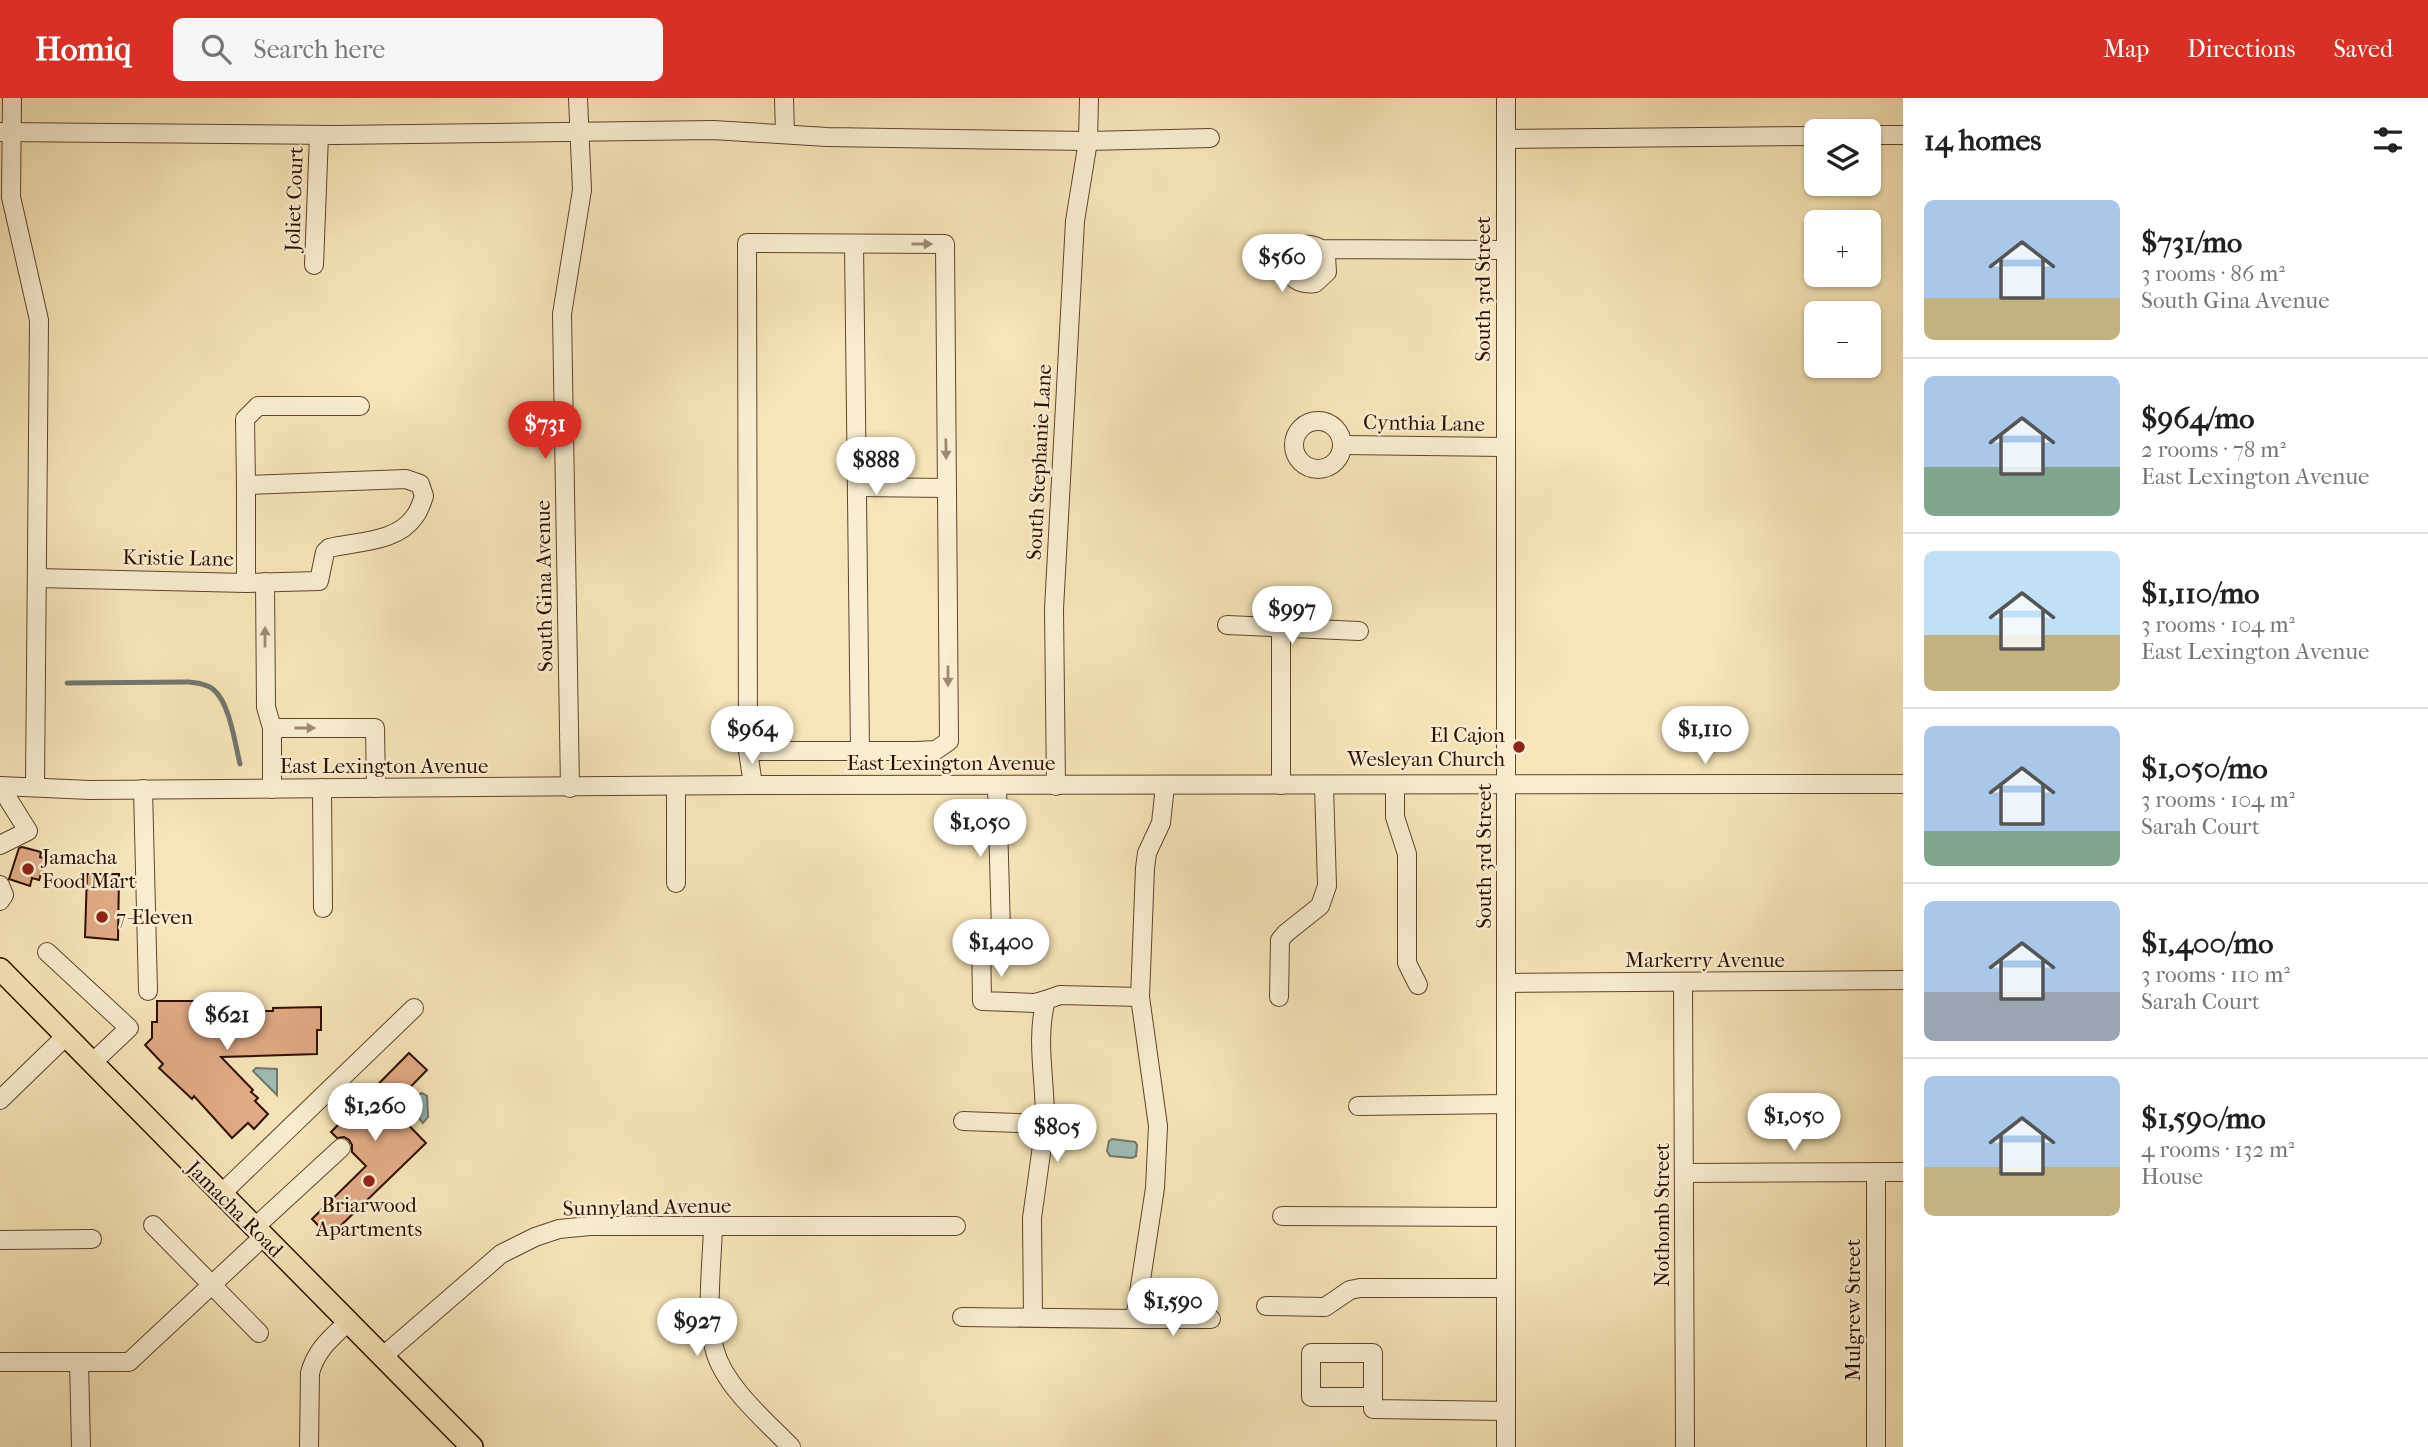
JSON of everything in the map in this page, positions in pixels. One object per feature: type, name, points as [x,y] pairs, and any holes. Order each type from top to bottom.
[{"type":"main road","name":"Jamacha Road","points":[[0,969],[472,1447]]},
{"type":"street","points":[[12,98],[6,132],[11,197],[38,320],[35,787]]},
{"type":"street","name":"South Gina Avenue","points":[[570,788],[562,314],[582,190],[578,98]]},
{"type":"street","points":[[784,98],[785,134]]},
{"type":"street","name":"South Stephanie Lane","points":[[1056,786],[1054,609],[1075,221],[1087,141],[1089,98]]},
{"type":"street","name":"South 3rd Street","points":[[1506,98],[1506,1447]]},
{"type":"street","points":[[6,132],[319,135],[713,131],[827,137],[1087,141],[1210,138]]},
{"type":"street","name":"Joliet Court","points":[[314,265],[319,135]]},
{"type":"street","points":[[1506,139],[1804,135]]},
{"type":"street","points":[[1881,135],[1903,135]]},
{"type":"street","points":[[748,751],[936,750],[949,741],[944,244],[747,243],[748,751],[753,785]]},
{"type":"street","points":[[854,244],[860,751]]},
{"type":"street","points":[[1321,249],[1506,250]]},
{"type":"street","points":[[246,583],[245,419],[258,406],[360,406]]},
{"type":"street","name":"Cynthia Lane","points":[[1342,445],[1505,444]]},
{"type":"street","name":"Kristie Lane","points":[[37,578],[246,583],[319,581],[325,552],[329,548],[378,539],[398,531],[415,517],[424,496],[420,484],[406,479],[246,485]]},
{"type":"street","points":[[857,487],[947,488]]},
{"type":"street","points":[[265,582],[266,707],[272,729],[272,789]]},
{"type":"street","points":[[1227,625],[1359,631]]},
{"type":"street","points":[[1281,626],[1281,785]]},
{"type":"street","points":[[272,729],[375,728],[376,788]]},
{"type":"street","name":"East Lexington Avenue","points":[[0,786],[272,789],[753,785],[1903,784]]},
{"type":"street","points":[[0,786],[28,831],[0,845]]},
{"type":"street","points":[[676,786],[676,883]]},
{"type":"street","points":[[997,786],[1001,931]]},
{"type":"street","points":[[1136,1319],[1155,1188],[1158,1126],[1140,997],[1145,868],[1147,853],[1161,823],[1165,786]]},
{"type":"street","points":[[1279,997],[1280,940],[1320,906],[1327,886],[1324,786]]},
{"type":"street","points":[[1395,786],[1395,817],[1407,854],[1407,963],[1418,985]]},
{"type":"street","points":[[322,788],[323,908]]},
{"type":"street","points":[[143,789],[148,991]]},
{"type":"street","points":[[0,885],[4,895],[0,901]]},
{"type":"street","points":[[981,935],[982,1001],[1035,1003],[1060,995],[1140,997]]},
{"type":"street","points":[[47,952],[129,1028],[92,1063]]},
{"type":"street","name":"Markerry Avenue","points":[[1506,983],[1903,980]]},
{"type":"street","name":"Nothomb Street","points":[[1683,982],[1685,1447]]},
{"type":"street","points":[[1033,1316],[1032,1217],[1045,1124],[1041,1020],[1046,1000]]},
{"type":"street","points":[[222,1194],[414,1008]]},
{"type":"street","points":[[0,1100],[66,1036]]},
{"type":"street","points":[[1358,1107],[1506,1104]]},
{"type":"street","points":[[962,1122],[1045,1124]]},
{"type":"street","points":[[0,1362],[129,1362],[212,1284],[341,1148]]},
{"type":"street","points":[[1685,1172],[1903,1172]]},
{"type":"street","name":"Mulgrew Street","points":[[1876,1172],[1876,1447]]},
{"type":"street","points":[[1282,1216],[1506,1217]]},
{"type":"street","points":[[153,1225],[259,1333]]},
{"type":"street","name":"Sunnyland Avenue","points":[[383,1357],[500,1254],[559,1229],[590,1226],[956,1226]]},
{"type":"street","points":[[713,1228],[711,1321],[715,1352],[737,1392],[791,1447]]},
{"type":"street","points":[[0,1240],[92,1239]]},
{"type":"street","points":[[1266,1306],[1325,1307],[1350,1290],[1360,1288],[1506,1289]]},
{"type":"street","points":[[962,1317],[1211,1319]]},
{"type":"street","points":[[309,1447],[310,1373],[313,1363],[317,1353],[348,1322]]},
{"type":"street","points":[[79,1362],[81,1447]]},
{"type":"street","points":[[1373,1397],[1373,1409],[1506,1411]]},
{"type":"water","points":[[256,1068],[277,1069],[277,1095],[253,1071]]},
{"type":"water","points":[[422,1093],[427,1096],[428,1117],[423,1123],[410,1108]]},
{"type":"water","points":[[1112,1139],[1135,1142],[1136,1156],[1110,1156],[1107,1151]]},
{"type":"building","name":"Jamacha Food Mart","points":[[19,848],[41,852],[40,857],[46,859],[39,880],[32,878],[30,886],[9,879]]},
{"type":"building","name":"7-Eleven","points":[[87,874],[119,874],[118,940],[85,937]]},
{"type":"building","points":[[157,1001],[202,1001],[202,1009],[245,1008],[245,1011],[321,1007],[317,1054],[221,1057],[253,1090],[251,1092],[258,1098],[255,1101],[268,1114],[254,1129],[248,1123],[232,1138],[194,1096],[192,1099],[159,1068],[163,1064],[145,1045],[152,1038],[152,1022],[157,1022]]},
{"type":"building","points":[[409,1053],[427,1070],[391,1107],[426,1143],[329,1237],[312,1219],[366,1166],[352,1152],[349,1140],[344,1137],[337,1138],[331,1132]]},
{"type":"waterway","points":[[67,683],[188,682],[208,686],[220,696],[224,705],[240,764]]},
{"type":"place","name":"El Cajon Wesleyan Church","points":[[1519,747]]},
{"type":"place","name":"Jamacha Food Mart","points":[[28,869]]},
{"type":"place","name":"7-Eleven","points":[[102,917]]},
{"type":"place","name":"Briarwood Apartments","points":[[369,1181]]}]
